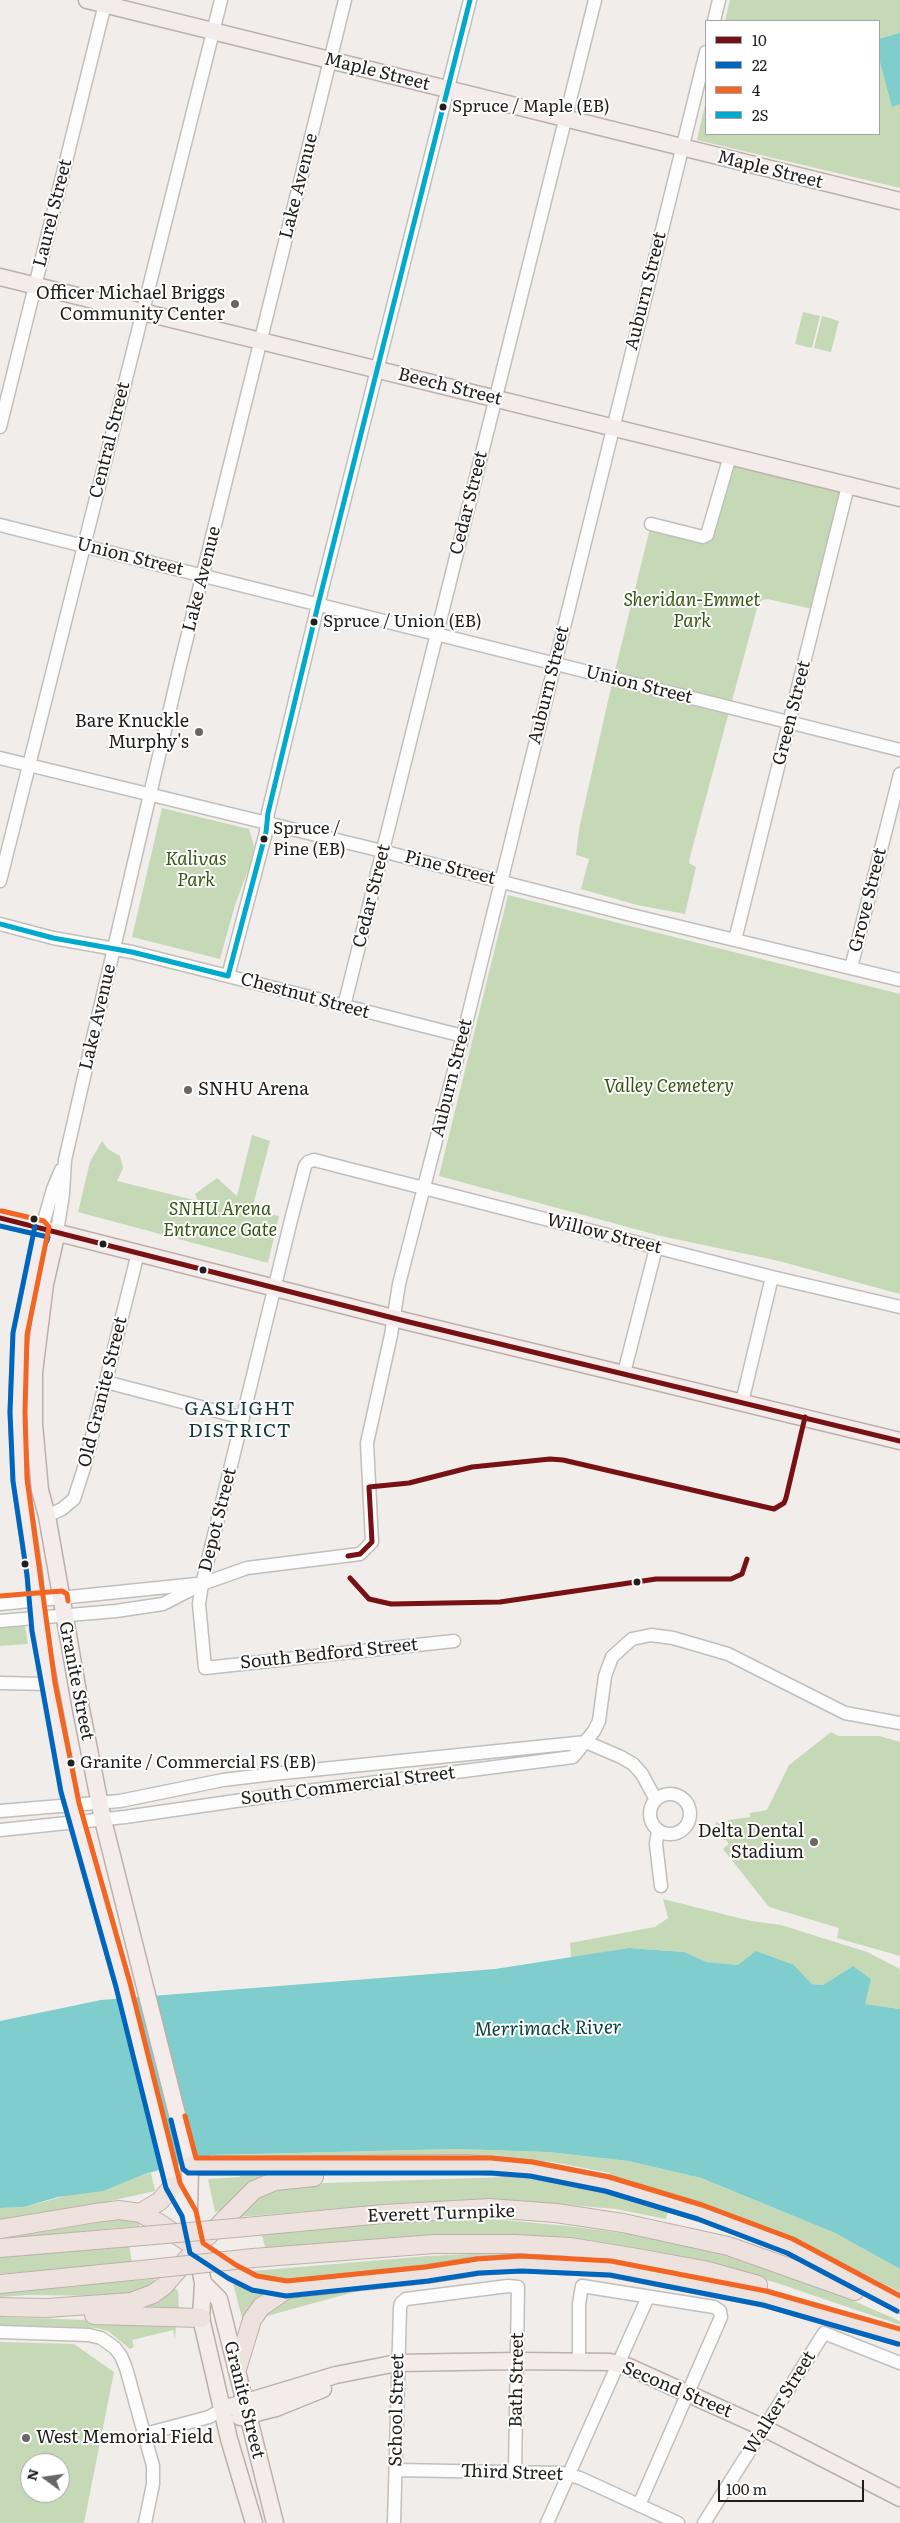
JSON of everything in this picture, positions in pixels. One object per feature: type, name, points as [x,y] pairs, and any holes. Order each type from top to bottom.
[{"type":"highway","points":[[0,2307],[47,2308],[131,2302],[154,2294],[167,2283],[196,2248],[254,2190],[275,2181],[301,2177],[329,2176],[352,2165]]},
{"type":"highway","points":[[190,2166],[491,2165],[531,2169],[607,2184],[700,2212],[790,2246],[900,2304]]},
{"type":"highway","points":[[140,2213],[160,2201],[171,2179]]},
{"type":"highway","name":"Everett Turnpike","points":[[0,2248],[383,2214],[490,2208],[556,2213],[623,2223],[728,2246],[900,2308]]},
{"type":"highway","points":[[0,2230],[119,2210],[140,2213],[232,2272],[255,2283],[287,2289],[427,2274],[478,2266],[522,2263],[576,2265],[611,2268],[765,2298],[900,2336]]},
{"type":"highway","name":"Everett Turnpike","points":[[0,2284],[253,2258],[474,2243],[570,2248],[704,2270],[826,2305],[900,2336]]},
{"type":"highway","points":[[237,2369],[243,2343],[252,2320],[261,2307],[287,2289]]},
{"type":"highway","points":[[47,2308],[96,2315],[200,2318]]},
{"type":"main road","name":"Maple Street","points":[[88,0],[105,2],[213,31],[900,201]]},
{"type":"main road","name":"Beech Street","points":[[0,277],[900,498]]},
{"type":"main road","points":[[0,1218],[394,1318],[900,1441]]},
{"type":"main road","name":"Granite Street","points":[[49,1230],[33,1394],[36,1463],[40,1490],[47,1516],[103,1820],[190,2166],[189,2213],[203,2283],[200,2318],[219,2415],[254,2523]]},
{"type":"main road","name":"Granite Street","points":[[49,1230],[20,1334],[17,1412],[20,1480],[38,1619],[48,1684],[72,1805],[122,1985],[171,2179],[189,2213]]},
{"type":"main road","name":"Granite Street","points":[[203,2283],[219,2300],[275,2523]]},
{"type":"main road","name":"Second Street","points":[[219,2415],[247,2409],[336,2375],[397,2363],[579,2361],[618,2364],[764,2428],[900,2498]]},
{"type":"street","name":"Central Street","points":[[0,881],[221,0]]},
{"type":"street","name":"Lake Avenue","points":[[49,1230],[53,1189],[65,1160],[202,576],[345,0]]},
{"type":"street","points":[[228,976],[267,822],[318,604],[470,0]]},
{"type":"street","name":"Cedar Street","points":[[344,1006],[594,0]]},
{"type":"street","points":[[714,20],[719,0]]},
{"type":"street","name":"Laurel Street","points":[[0,427],[105,2]]},
{"type":"street","name":"Auburn Street","points":[[202,1584],[247,1568],[360,1554],[372,1542],[367,1443],[394,1318],[399,1284],[464,1036],[500,880],[705,56]]},
{"type":"street","points":[[651,524],[700,536],[708,535],[730,456]]},
{"type":"street","name":"Green Street","points":[[735,940],[848,486]]},
{"type":"street","name":"Union Street","points":[[0,525],[900,750]]},
{"type":"street","name":"Pine Street","points":[[0,758],[267,822],[900,980]]},
{"type":"street","name":"Grove Street","points":[[852,968],[900,774]]},
{"type":"street","name":"Chestnut Street","points":[[0,924],[53,938],[114,950],[332,1001],[344,1006],[464,1036]]},
{"type":"street","name":"Willow Street","points":[[275,1287],[303,1173],[308,1162],[314,1160],[656,1248],[900,1307]]},
{"type":"street","points":[[624,1373],[656,1248]]},
{"type":"street","name":"Old Granite Street","points":[[47,1516],[58,1512],[74,1499],[106,1382],[138,1252]]},
{"type":"street","points":[[742,1402],[772,1277]]},
{"type":"street","name":"Depot Street","points":[[205,1668],[199,1604],[202,1584],[275,1287]]},
{"type":"street","points":[[106,1382],[243,1418]]},
{"type":"street","points":[[0,1604],[202,1584]]},
{"type":"street","points":[[0,1621],[38,1619],[162,1604],[202,1584]]},
{"type":"street","name":"South Commercial Street","points":[[0,1830],[103,1820],[390,1780],[546,1762],[573,1757],[586,1742],[599,1721],[605,1676],[612,1657],[632,1639],[651,1635],[673,1638],[728,1654],[845,1713],[900,1723]]},
{"type":"street","name":"South Bedford Street","points":[[205,1668],[454,1640]]},
{"type":"street","points":[[0,1683],[48,1684]]},
{"type":"street","points":[[586,1742],[633,1764],[642,1774],[656,1800]]},
{"type":"street","name":"South Commercial Street","points":[[0,1811],[100,1802],[247,1777],[586,1742]]},
{"type":"street","points":[[658,1831],[670,1835],[681,1832],[689,1822],[690,1810],[685,1800],[673,1794],[661,1796],[656,1800],[650,1816],[658,1831],[656,1844],[661,1886]]},
{"type":"street","points":[[579,2361],[579,2304],[582,2286],[714,2307],[720,2311],[721,2317],[638,2504]]},
{"type":"street","name":"School Street","points":[[394,2523],[397,2363],[403,2303],[478,2289],[518,2287]]},
{"type":"street","name":"Bath Street","points":[[515,2472],[518,2287]]},
{"type":"street","points":[[547,2523],[648,2297]]},
{"type":"street","points":[[0,2332],[81,2335],[100,2338],[121,2356],[145,2434],[153,2476],[145,2523]]},
{"type":"street","name":"Walker Street","points":[[704,2523],[824,2333],[900,2362]]},
{"type":"street","name":"Second Street","points":[[145,2434],[219,2415]]},
{"type":"street","name":"Third Street","points":[[396,2470],[570,2474],[678,2523]]},
{"type":"green space","points":[[730,0],[900,0],[900,188],[697,140],[705,104],[705,135],[880,135],[880,20],[725,20]]},
{"type":"green space","points":[[803,312],[820,316],[812,348],[795,344]]},
{"type":"green space","points":[[822,316],[839,321],[831,352],[814,348]]},
{"type":"green space","name":"Sheridan-Emmet Park","points":[[730,456],[848,486],[817,610],[767,599],[762,600],[757,608],[691,853],[689,863],[696,867],[685,914],[637,905],[581,889],[589,859],[576,855],[579,829],[651,524],[703,537]]},
{"type":"green space","name":"Kalivas Park","points":[[162,808],[249,829],[254,846],[252,860],[235,905],[220,959],[132,937]]},
{"type":"green space","name":"Valley Cemetery","points":[[508,895],[900,994],[900,1294],[779,1261],[661,1236],[439,1176]]},
{"type":"green space","name":"SNHU Arena Entrance Gate","points":[[252,1135],[270,1141],[252,1209],[279,1216],[268,1263],[78,1212],[90,1162],[102,1141],[108,1149],[120,1156],[123,1168],[117,1181],[198,1201],[195,1194],[217,1178],[237,1196]]},
{"type":"green space","points":[[0,1627],[25,1627],[28,1644],[0,1646]]},
{"type":"green space","name":"Delta Dental Stadium","points":[[831,1732],[838,1736],[880,1736],[900,1742],[900,1956],[837,1938],[839,1928],[769,1907],[723,1849],[729,1844],[726,1840],[712,1837],[716,1822],[728,1825],[728,1820],[750,1817],[750,1813],[767,1810],[789,1765]]},
{"type":"green space","points":[[663,1899],[751,1921],[781,1925],[867,1952],[900,1969],[900,2009],[865,2004],[853,1966],[823,1985],[812,1984],[794,1965],[738,1965],[707,1962],[684,1952],[629,1948],[571,1958],[570,1943],[655,1927],[668,1918]]},
{"type":"green space","points":[[456,2149],[548,2152],[628,2161],[701,2178],[835,2233],[900,2269],[900,2292],[825,2254],[722,2212],[610,2177],[610,2173],[553,2162],[514,2159],[214,2159],[212,2155]]},
{"type":"green space","points":[[151,2173],[155,2191],[92,2205],[0,2220],[0,2208],[24,2207]]},
{"type":"green space","points":[[240,2173],[270,2175],[243,2189],[221,2211],[215,2212],[208,2179],[240,2177]]},
{"type":"green space","points":[[506,2177],[560,2182],[607,2192],[668,2211],[666,2219],[616,2209],[512,2200],[405,2203],[238,2217],[247,2204],[275,2188],[297,2184]]},
{"type":"green space","points":[[120,2218],[139,2222],[140,2226],[0,2239],[0,2235]]},
{"type":"green space","points":[[483,2218],[568,2226],[643,2236],[720,2254],[840,2295],[900,2321],[900,2325],[774,2282],[633,2249],[266,2251],[262,2235],[397,2222]]},
{"type":"green space","points":[[129,2245],[132,2263],[0,2274],[0,2257]]},
{"type":"green space","points":[[472,2254],[519,2255],[282,2282],[252,2274],[252,2271]]},
{"type":"green space","points":[[154,2279],[155,2284],[138,2293],[118,2296],[27,2295],[0,2297],[0,2291]]},
{"type":"green space","points":[[234,2281],[268,2295],[243,2322],[233,2283]]},
{"type":"green space","points":[[366,2286],[365,2289],[267,2316],[260,2325],[256,2323],[262,2315],[288,2297]]},
{"type":"green space","points":[[174,2288],[178,2291],[179,2309],[142,2308]]},
{"type":"green space","points":[[0,2317],[176,2323],[175,2339],[173,2330],[132,2340],[134,2347],[130,2349],[108,2331],[96,2328],[0,2325]]},
{"type":"green space","points":[[0,2342],[74,2344],[114,2372],[84,2523],[0,2523]]},
{"type":"water","points":[[900,33],[900,104],[892,107],[880,62],[880,39]]},
{"type":"water","name":"Merrimack River","points":[[629,1948],[684,1952],[707,1962],[738,1965],[756,1951],[794,1965],[812,1984],[823,1985],[853,1966],[871,1979],[865,2004],[900,2009],[900,2269],[835,2233],[701,2178],[628,2161],[548,2152],[456,2149],[212,2155],[145,2174],[103,2191],[58,2197],[24,2207],[0,2208],[0,2021],[101,2000],[495,1969]]},
{"type":"transit line","name":"2S","points":[[0,924],[53,938],[132,952],[228,976],[266,832],[268,813],[318,605],[470,0]]},
{"type":"transit line","name":"4","points":[[2,1211],[44,1221],[49,1227],[27,1335],[25,1412],[27,1479],[55,1683],[79,1803],[130,1983],[180,2183],[196,2211],[203,2243],[236,2265],[257,2276],[287,2281],[426,2267],[477,2259],[521,2256],[611,2261],[766,2291],[900,2329]]},
{"type":"transit line","name":"10","points":[[0,1218],[405,1321],[900,1441]]},
{"type":"transit line","name":"22","points":[[0,1226],[48,1237],[47,1241]]},
{"type":"transit line","name":"22","points":[[35,1226],[13,1333],[10,1412],[13,1481],[27,1575],[32,1631],[61,1792],[116,1987],[166,2188],[182,2216],[190,2253],[228,2278],[252,2290],[286,2296],[428,2281],[479,2273],[522,2271],[610,2275],[763,2305],[898,2344]]},
{"type":"transit line","name":"10","points":[[369,1487],[409,1483],[472,1467],[550,1459],[563,1460],[774,1509],[784,1503],[786,1498],[805,1417]]},
{"type":"transit line","name":"10","points":[[348,1556],[360,1554],[372,1542],[369,1487]]},
{"type":"transit line","name":"10","points":[[350,1578],[369,1599],[391,1604],[500,1602],[656,1579],[731,1579],[742,1574],[747,1559]]},
{"type":"transit line","name":"4","points":[[0,1596],[62,1591],[67,1594],[68,1601]]},
{"type":"transit line","name":"4","points":[[185,2116],[196,2158],[491,2158],[532,2162],[609,2177],[702,2205],[793,2239],[900,2296]]},
{"type":"transit line","name":"22","points":[[171,2120],[183,2169],[188,2173],[491,2173],[530,2176],[605,2191],[698,2219],[787,2253],[897,2311]]},
{"type":"place","name":"Spruce / Maple (EB)","points":[[443,107]]},
{"type":"place","name":"Officer Michael Briggs Community Center","points":[[235,304]]},
{"type":"place","name":"Spruce / Union (EB)","points":[[314,622]]},
{"type":"place","name":"Bare Knuckle Murphy's","points":[[199,732]]},
{"type":"place","name":"Spruce / Pine (EB)","points":[[264,839]]},
{"type":"place","name":"SNHU Arena","points":[[188,1090]]},
{"type":"place","name":"Granite / Commercial FS (EB)","points":[[71,1763]]},
{"type":"place","name":"Delta Dental Stadium","points":[[814,1842]]},
{"type":"place","name":"West Memorial Field","points":[[26,2438]]},
{"type":"district","name":"GASLIGHT DISTRICT","points":[[240,1420]]}]
